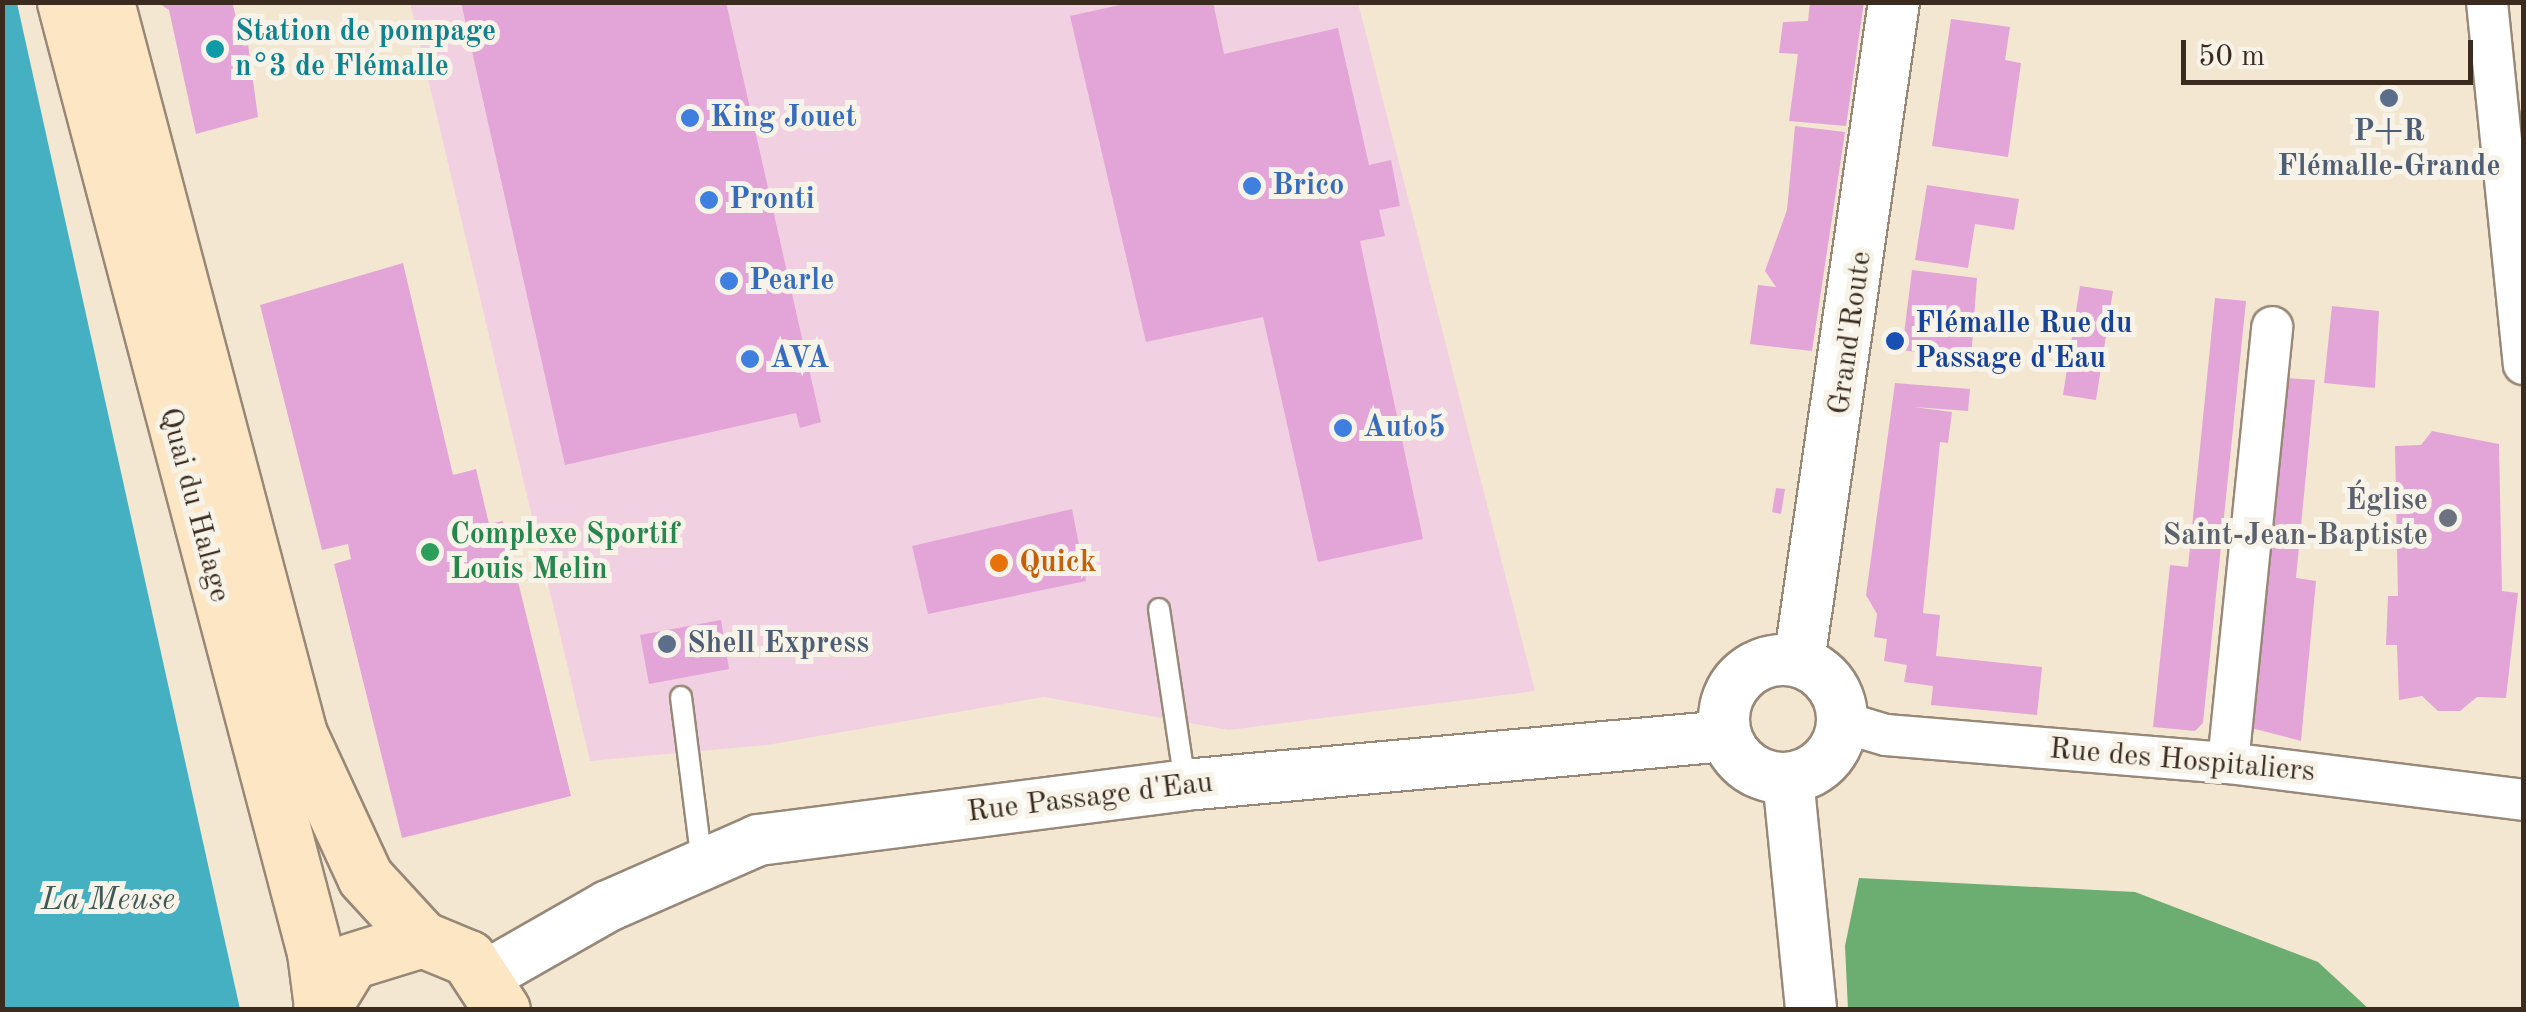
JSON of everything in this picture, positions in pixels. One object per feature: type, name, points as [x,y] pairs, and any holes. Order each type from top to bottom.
[{"type":"main road","name":"Quai du Halage","points":[[65,2],[315,952],[321,1008]]},
{"type":"main road","name":"Quai du Halage","points":[[106,2],[299,734],[365,877],[422,940],[494,992]]},
{"type":"main road","name":"Quai du Halage","points":[[321,1008],[352,960],[422,940]]},
{"type":"street","name":"Grand'Route","points":[[1799,662],[1894,2]]},
{"type":"street","points":[[2487,2],[2524,364]]},
{"type":"street","points":[[2228,762],[2272,328]]},
{"type":"street","points":[[1778,660],[1799,662],[1835,692],[1842,722],[1830,754],[1788,778],[1739,759],[1725,736],[1723,715],[1740,677],[1778,660]]},
{"type":"street","name":"Rue des Hospitaliers","points":[[1842,722],[1886,735],[2228,762],[2524,800]]},
{"type":"street","name":"Rue Passage d'Eau","points":[[494,992],[702,865],[758,840],[1185,786],[1725,736]]},
{"type":"street","points":[[1788,778],[1811,1010]]},
{"type":"lane","points":[[1159,609],[1185,786]]},
{"type":"lane","points":[[681,697],[702,865]]},
{"type":"shaded area","points":[[410,3],[1358,3],[1535,691],[1229,730],[1044,697],[767,745],[590,761]]},
{"type":"green space","points":[[1859,878],[2135,892],[2318,962],[2369,1009],[1848,1009],[1845,946]]},
{"type":"water","name":"La Meuse","points":[[2,3],[17,3],[240,1009],[3,1009]]},
{"type":"building","name":"Station de pompage n°3 de Flémalle","points":[[157,2],[232,2],[236,17],[244,15],[258,117],[196,134],[169,10]]},
{"type":"building","points":[[461,2],[726,2],[821,422],[800,428],[796,413],[565,465]]},
{"type":"building","name":"Brico","points":[[1133,2],[1213,2],[1224,54],[1338,28],[1369,165],[1391,160],[1400,206],[1379,210],[1385,236],[1360,241],[1423,539],[1318,562],[1263,317],[1146,342],[1070,16]]},
{"type":"building","points":[[1810,2],[1864,2],[1846,126],[1789,121],[1798,54],[1779,53],[1783,22],[1808,21]]},
{"type":"building","points":[[1951,19],[2010,27],[2005,60],[2021,63],[2008,157],[1932,146]]},
{"type":"building","points":[[1795,126],[1845,132],[1812,351],[1750,344],[1758,285],[1776,287],[1765,271],[1787,210]]},
{"type":"building","points":[[1927,185],[2019,199],[2014,230],[1975,224],[1968,268],[1915,260]]},
{"type":"building","name":"Complexe Sportif Louis Melin","points":[[403,263],[453,475],[476,469],[489,524],[503,521],[571,796],[402,838],[334,564],[351,559],[348,544],[322,550],[260,305]]},
{"type":"building","points":[[1912,270],[1977,278],[1971,359],[1902,350]]},
{"type":"building","points":[[2080,286],[2113,291],[2096,400],[2063,395]]},
{"type":"building","points":[[2215,298],[2246,301],[2203,723],[2195,731],[2153,727],[2170,565],[2188,567]]},
{"type":"building","points":[[2332,306],[2379,311],[2375,388],[2324,383]]},
{"type":"building","points":[[2285,378],[2315,380],[2296,578],[2316,581],[2301,741],[2251,728]]},
{"type":"building","points":[[1895,383],[1970,389],[1968,411],[1914,407],[1952,412],[1948,443],[1940,442],[1923,613],[1940,615],[1936,656],[2042,667],[2037,715],[1931,705],[1933,686],[1904,682],[1907,665],[1884,661],[1887,639],[1874,637],[1877,614],[1866,595]]},
{"type":"building","name":"Église Saint-Jean-Baptiste","points":[[2432,431],[2499,444],[2502,591],[2518,593],[2506,698],[2477,697],[2460,711],[2438,711],[2422,696],[2399,700],[2397,645],[2386,645],[2388,596],[2398,596],[2395,446],[2421,445]]},
{"type":"building","points":[[1776,488],[1785,489],[1781,514],[1772,512]]},
{"type":"building","name":"Quick","points":[[1072,509],[1086,581],[928,614],[912,546]]},
{"type":"building","points":[[721,620],[729,669],[649,684],[640,635]]},
{"type":"place","name":"Station de pompage n°3 de Flémalle","points":[[215,49]]},
{"type":"place","name":"P+R Flémalle-Grande","points":[[2389,98]]},
{"type":"place","name":"King Jouet","points":[[690,118]]},
{"type":"place","name":"Brico","points":[[1252,186]]},
{"type":"place","name":"Pronti","points":[[709,200]]},
{"type":"place","name":"Pearle","points":[[729,281]]},
{"type":"place","name":"Flémalle Rue du Passage d'Eau","points":[[1895,341]]},
{"type":"place","name":"AVA","points":[[750,359]]},
{"type":"place","name":"Auto5","points":[[1343,428]]},
{"type":"place","name":"Église Saint-Jean-Baptiste","points":[[2448,518]]},
{"type":"place","name":"Complexe Sportif Louis Melin","points":[[430,552]]},
{"type":"place","name":"Quick","points":[[999,563]]},
{"type":"place","name":"Shell Express","points":[[667,644]]}]
